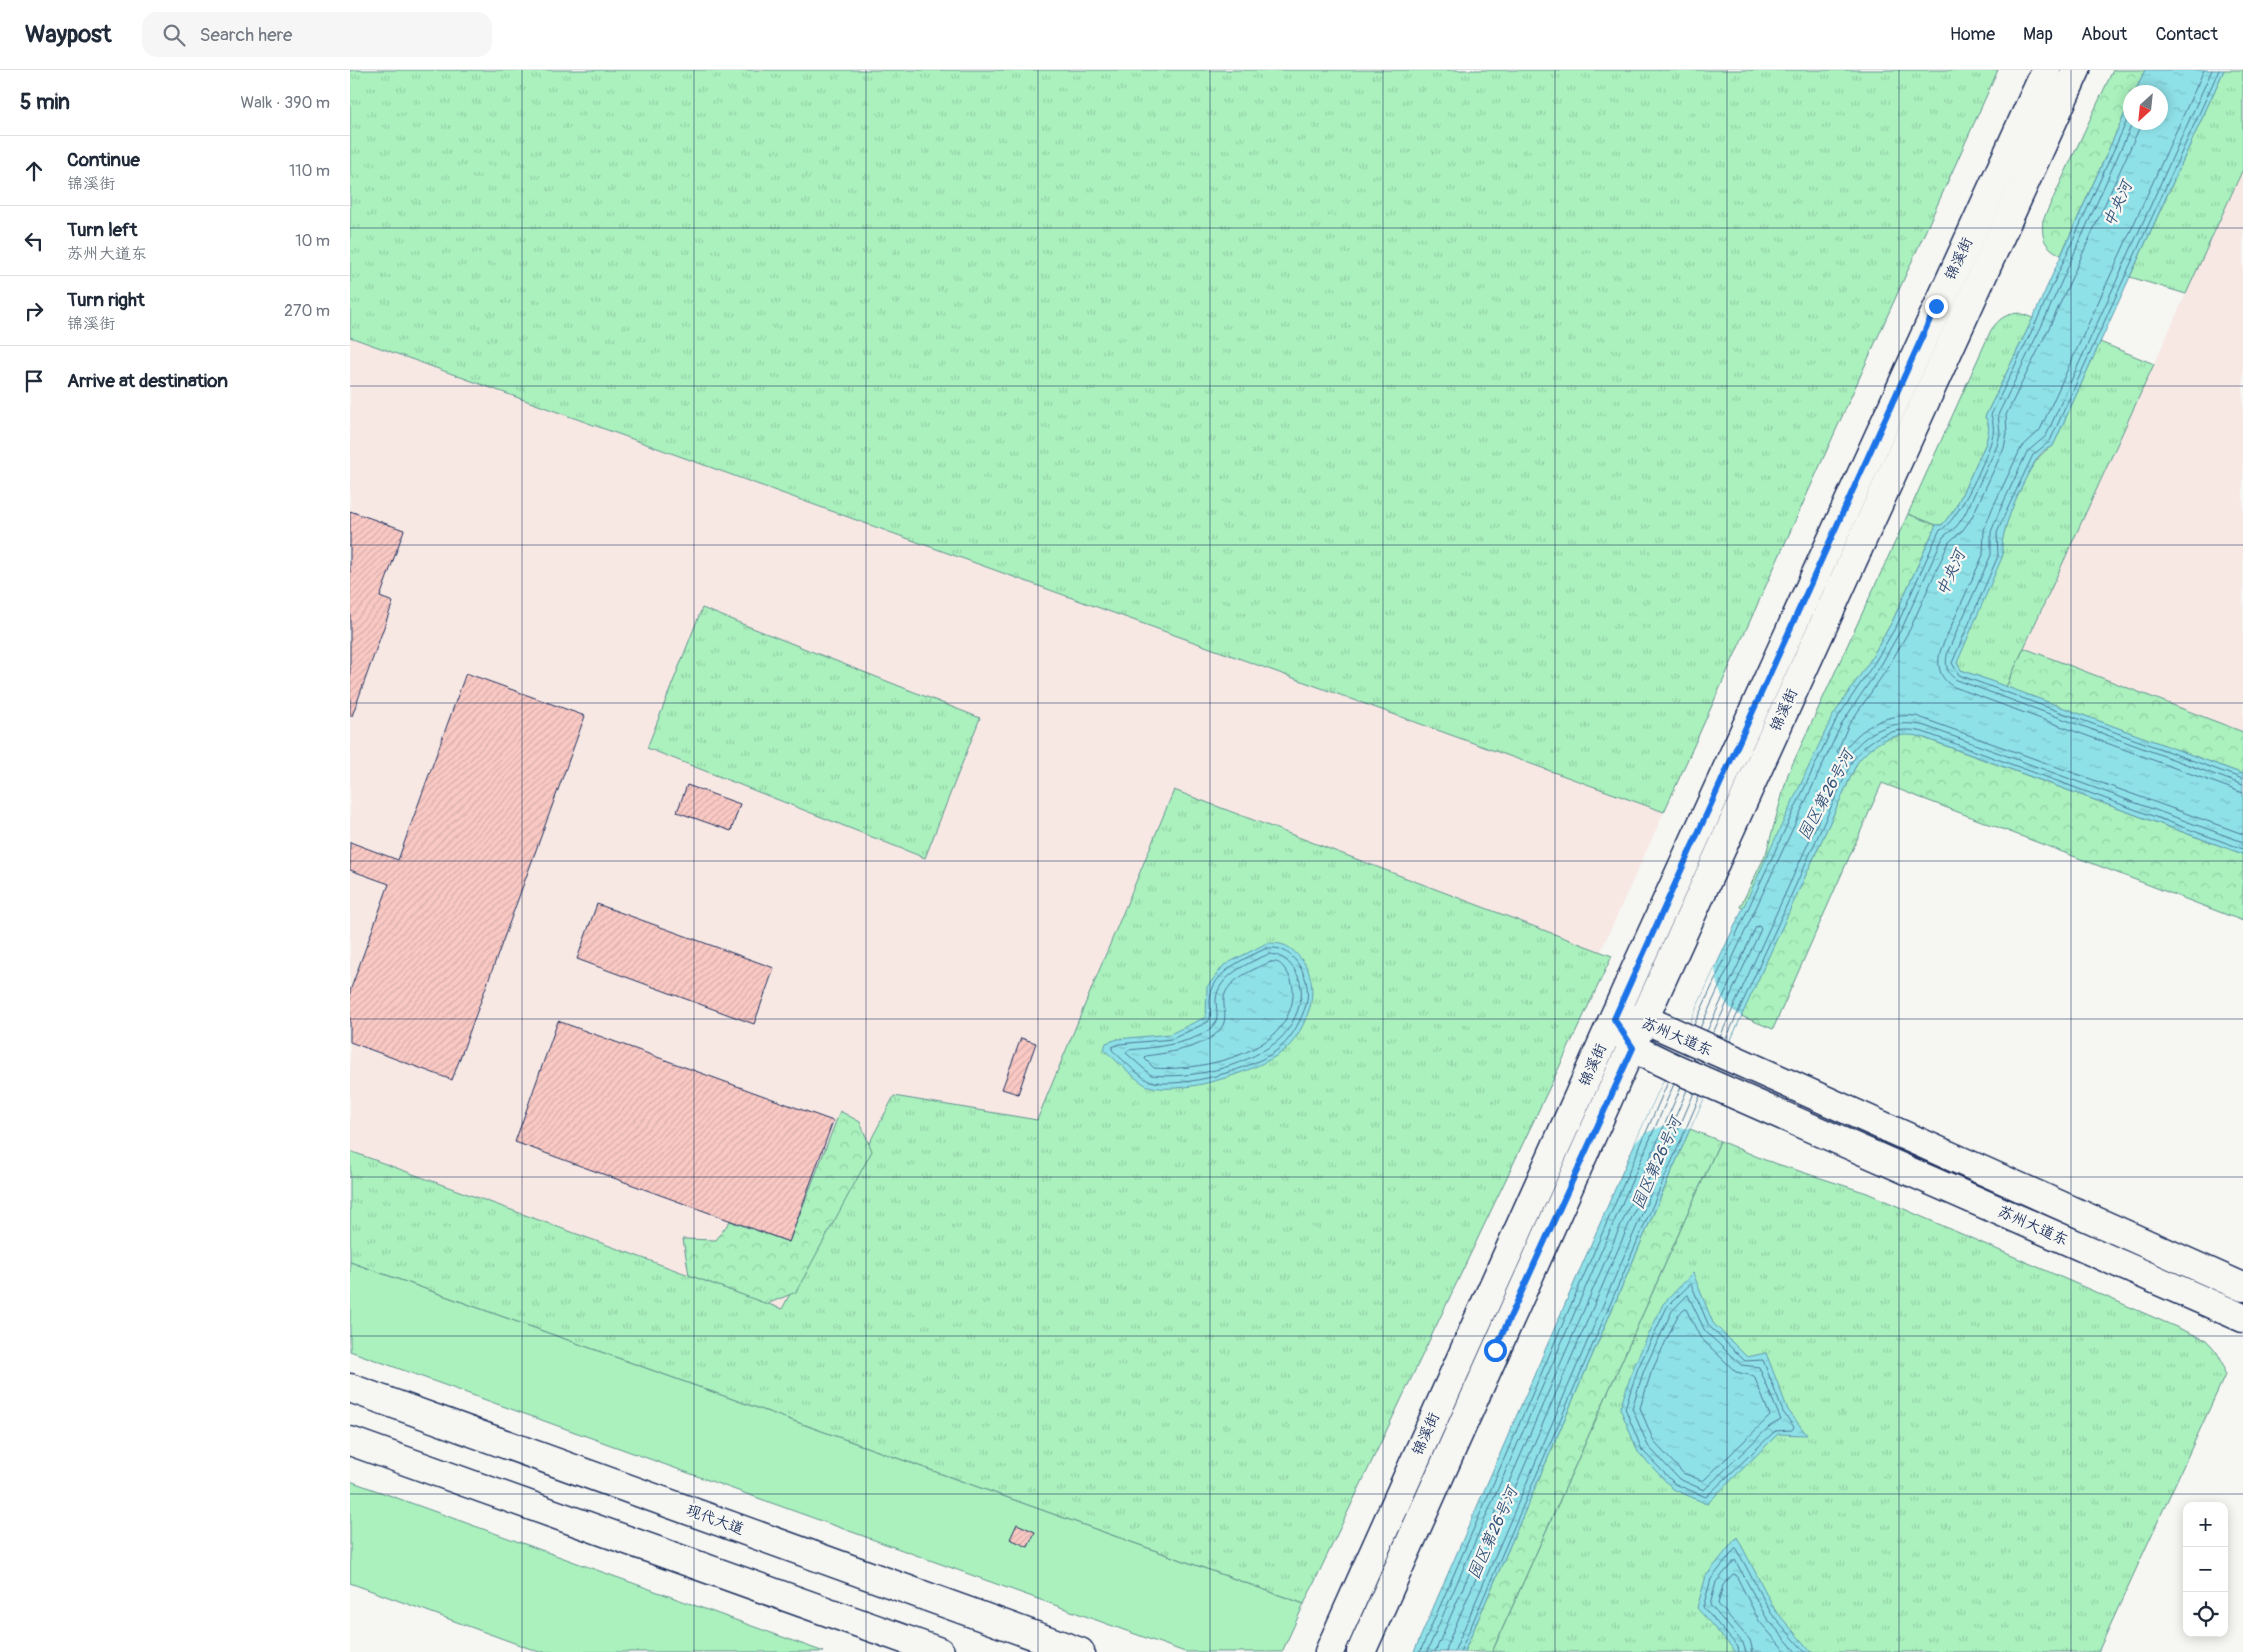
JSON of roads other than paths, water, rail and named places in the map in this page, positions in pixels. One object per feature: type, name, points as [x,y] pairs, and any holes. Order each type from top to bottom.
[{"type":"main road","name":"锦溪街","points":[[1329,1652],[1928,324],[2046,70]]},
{"type":"main road","name":"锦溪街","points":[[1361,1652],[1495,1350],[1633,1048],[1644,1019],[2076,70]]},
{"type":"main road","name":"苏州大道东","points":[[1614,1019],[1644,1019],[1723,1056],[2243,1287]]},
{"type":"main road","name":"苏州大道东","points":[[1614,1019],[1633,1048],[1670,1066],[2243,1318]]},
{"type":"main road","name":"现代大道","points":[[350,1388],[1080,1652]]},
{"type":"main road","points":[[350,1441],[940,1652]]},
{"type":"water","points":[[2145,70],[2224,70],[2053,446],[2045,450],[2033,465],[2013,505],[2004,534],[2003,555],[1957,663],[1961,670],[2243,774],[2243,854],[1922,737],[1903,735],[1894,737],[1870,749],[1857,763],[1690,1129],[1464,1652],[1414,1652],[1635,1143],[1715,968],[1832,717],[1871,659],[1893,620],[1936,525],[1942,525],[1955,509],[1986,443],[1988,426],[1985,417],[2033,318],[2123,118],[2123,130],[2168,130],[2168,85],[2138,85]]},
{"type":"water","points":[[1267,943],[1287,946],[1294,951],[1308,970],[1312,989],[1310,1007],[1296,1038],[1287,1048],[1270,1060],[1236,1074],[1198,1085],[1162,1088],[1144,1084],[1104,1050],[1106,1043],[1118,1039],[1170,1034],[1206,1017],[1207,987],[1224,965]]},
{"type":"water","points":[[1693,1273],[1713,1323],[1747,1357],[1766,1353],[1788,1410],[1807,1435],[1778,1434],[1707,1504],[1673,1489],[1638,1452],[1620,1408],[1634,1366],[1663,1304]]},
{"type":"water","points":[[1737,1537],[1775,1610],[1811,1652],[1736,1652],[1697,1608],[1706,1576]]},
{"type":"water label","name":"中央河","points":[[2118,204]]},
{"type":"water label","name":"中央河","points":[[1951,573]]},
{"type":"water label","name":"园区第26号河","points":[[1826,795]]},
{"type":"water label","name":"园区第26号河","points":[[1657,1163]]},
{"type":"water label","name":"园区第26号河","points":[[1493,1533]]}]
